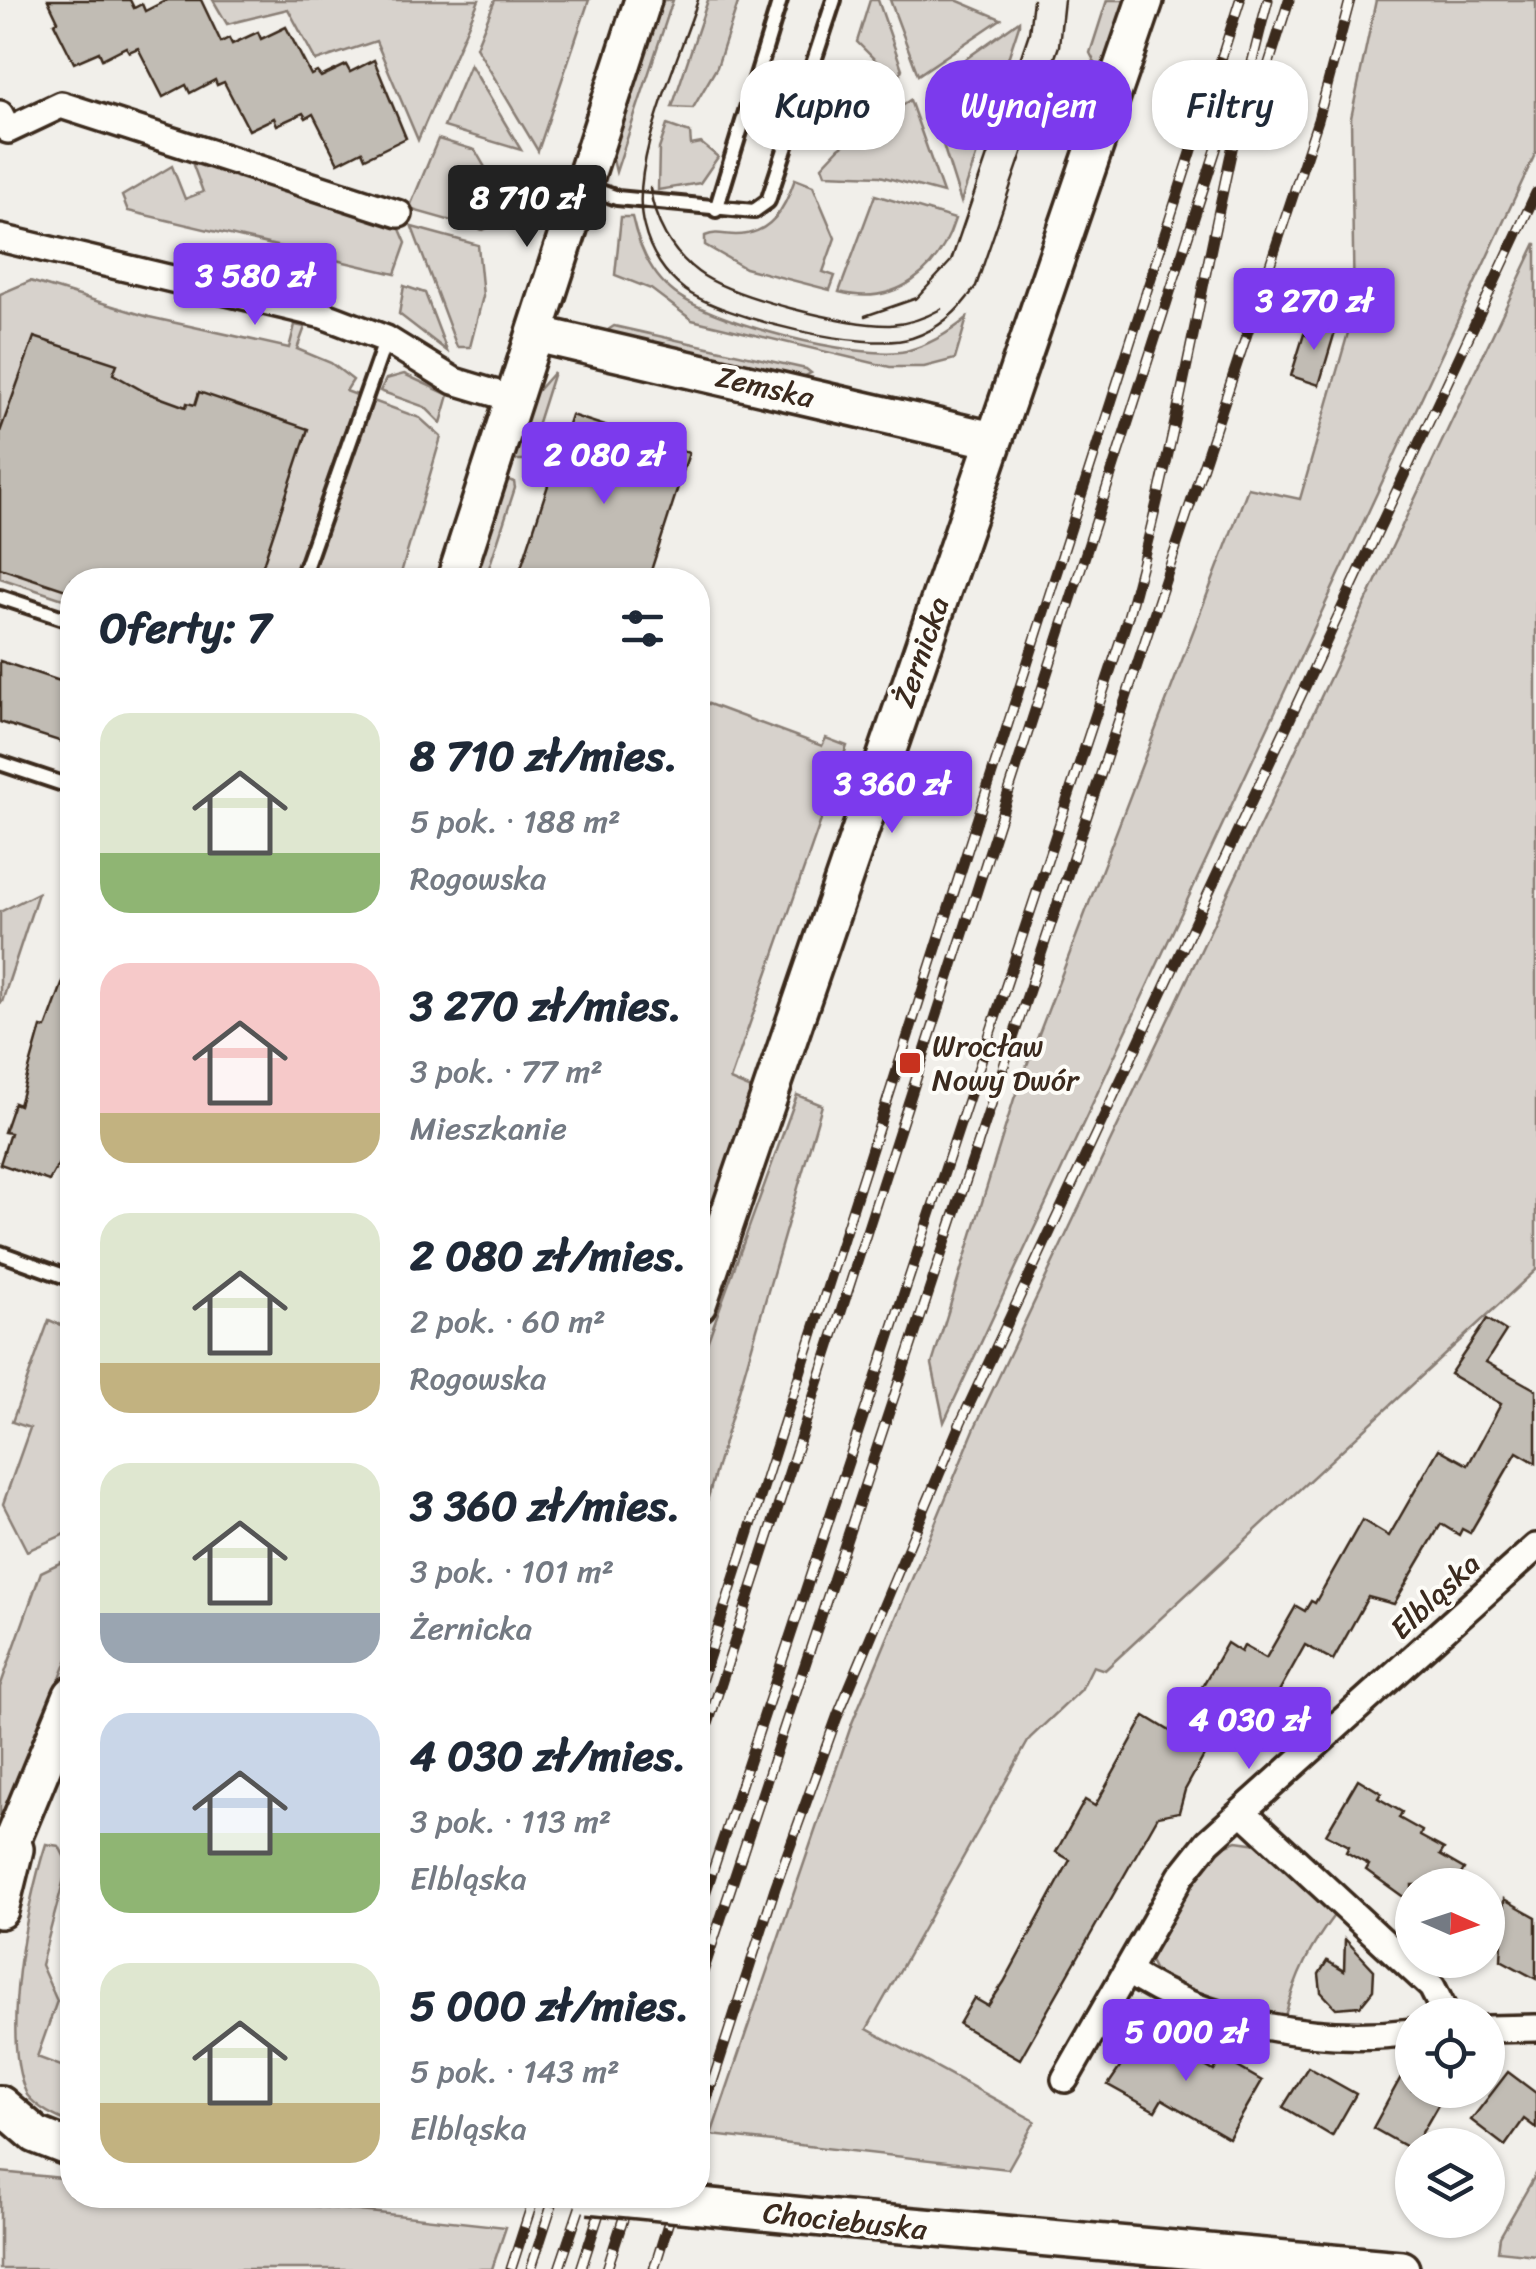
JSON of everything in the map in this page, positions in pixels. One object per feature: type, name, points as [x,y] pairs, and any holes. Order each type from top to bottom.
[{"type":"street","points":[[459,568],[643,0]]},
{"type":"street","name":"Żernicka","points":[[710,1269],[1145,0]]},
{"type":"street","points":[[0,114],[8,130],[61,105],[400,214]]},
{"type":"street","points":[[0,238],[323,315],[386,339],[454,381],[514,399]]},
{"type":"street","name":"Zemska","points":[[536,334],[994,440]]},
{"type":"street","name":"Elbląska","points":[[1065,2079],[1181,1876],[1208,1842],[1536,1547]]},
{"type":"street","points":[[0,1870],[60,1746]]},
{"type":"street","points":[[1244,1813],[1432,1986],[1438,1998]]},
{"type":"street","points":[[0,1910],[23,1818]]},
{"type":"street","points":[[1127,1971],[1150,1986],[1211,2012],[1277,2026],[1378,2037],[1395,2034]]},
{"type":"street","points":[[1505,2029],[1536,2028]]},
{"type":"street","points":[[0,2104],[36,2136],[60,2145]]},
{"type":"street","points":[[0,2143],[60,2149]]},
{"type":"street","name":"Chociebuska","points":[[710,2207],[1401,2269]]},
{"type":"lane","points":[[716,210],[780,0]]},
{"type":"lane","points":[[584,186],[618,198],[716,210],[754,211],[768,201],[834,0]]},
{"type":"lane","points":[[305,568],[386,339]]},
{"type":"lane","points":[[0,597],[60,617]]},
{"type":"lane","points":[[0,763],[60,783]]},
{"type":"lane","points":[[0,1253],[60,1275]]},
{"type":"shaded area","points":[[213,0],[479,0],[418,140],[376,41],[316,61],[288,9],[227,24]]},
{"type":"shaded area","points":[[495,0],[589,0],[538,151],[476,47]]},
{"type":"shaded area","points":[[662,0],[673,0],[616,172],[612,155]]},
{"type":"shaded area","points":[[708,0],[739,0],[717,67],[693,108],[672,107]]},
{"type":"shaded area","points":[[870,0],[878,0],[899,60],[875,60],[857,42]]},
{"type":"shaded area","points":[[890,0],[956,0],[1001,19],[940,60],[925,60],[925,70],[918,75]]},
{"type":"shaded area","points":[[1107,0],[1130,0],[1110,60],[1094,60],[1090,53]]},
{"type":"shaded area","points":[[1376,0],[1536,0],[1536,152],[944,1422],[932,1364],[1014,1099],[1248,488],[1300,499],[1354,312],[1351,118]]},
{"type":"shaded area","points":[[1019,21],[1008,60],[964,60]]},
{"type":"shaded area","points":[[470,64],[521,150],[444,127]]},
{"type":"shaded area","points":[[910,100],[943,193],[880,176],[825,174],[822,166],[837,150],[905,150],[905,103]]},
{"type":"shaded area","points":[[667,125],[690,133],[691,145],[701,143],[718,157],[700,183],[658,190],[659,149]]},
{"type":"shaded area","points":[[438,139],[475,150],[513,216],[483,230],[409,209]]},
{"type":"shaded area","points":[[945,150],[978,150],[961,202]]},
{"type":"shaded area","points":[[190,157],[400,229],[406,243],[395,274],[128,211],[122,196],[172,166],[185,199],[203,192]]},
{"type":"shaded area","points":[[795,179],[813,186],[835,238],[823,272],[835,276],[830,290],[745,268],[705,245],[705,236],[748,234],[767,225],[781,209]]},
{"type":"shaded area","points":[[875,195],[955,219],[938,254],[912,281],[879,294],[839,292]]},
{"type":"shaded area","points":[[621,217],[632,217],[646,257],[664,283],[690,302],[716,314],[821,345],[884,353],[923,345],[967,318],[955,359],[924,367],[890,367],[692,320],[651,289],[615,275]]},
{"type":"shaded area","points":[[412,227],[478,245],[483,296],[470,347],[457,347]]},
{"type":"shaded area","points":[[1536,243],[1536,1270],[1105,1670],[1093,1666],[1081,1690],[1030,1738],[867,2029],[1035,2121],[1008,2169],[711,2135],[852,1723],[976,1425]]},
{"type":"shaded area","points":[[30,281],[149,317],[289,348],[295,325],[305,327],[297,349],[331,363],[353,380],[346,391],[420,418],[441,437],[403,568],[60,568],[60,598],[0,578],[0,294]]},
{"type":"shaded area","points":[[404,286],[425,293],[447,351],[399,314]]},
{"type":"shaded area","points":[[614,326],[811,373],[801,378],[605,332]]},
{"type":"shaded area","points":[[554,372],[526,460],[511,460],[532,397]]},
{"type":"shaded area","points":[[404,374],[449,395],[441,423],[425,407],[380,391],[386,379]]},
{"type":"shaded area","points":[[506,479],[514,482],[489,568],[476,568]]},
{"type":"shaded area","points":[[710,704],[822,746],[826,738],[847,746],[730,1080],[754,1090],[710,1213]]},
{"type":"shaded area","points":[[38,893],[2,1002],[0,1003],[0,912]]},
{"type":"shaded area","points":[[797,1095],[822,1105],[710,1491],[710,1335]]},
{"type":"shaded area","points":[[49,1320],[60,1325],[60,1536],[27,1551],[3,1504],[30,1428],[12,1422]]},
{"type":"shaded area","points":[[60,1563],[60,1678],[0,1826],[0,1687],[41,1572]]},
{"type":"shaded area","points":[[1237,1841],[1258,1844],[1335,1914],[1305,1962],[1285,2016],[1252,2013],[1160,1980],[1150,1961],[1152,1942],[1210,1851]]},
{"type":"shaded area","points":[[46,1844],[59,1846],[60,1894],[41,1965],[57,2001],[37,2057],[60,2066],[60,2118],[27,2095],[19,2070],[16,2007],[31,1901]]},
{"type":"shaded area","points":[[0,2172],[60,2178],[60,2208],[332,2208],[506,2227],[492,2269],[0,2269]]},
{"type":"shaded area","points":[[1536,2174],[1536,2255],[1498,2251],[1505,2228]]},
{"type":"building","points":[[48,0],[130,0],[134,8],[142,4],[145,11],[167,0],[201,0],[221,42],[229,38],[232,44],[258,32],[261,39],[286,27],[311,75],[317,72],[321,77],[346,65],[350,72],[374,60],[406,138],[365,158],[362,151],[338,163],[313,114],[306,118],[303,113],[277,125],[274,118],[249,130],[224,82],[217,85],[215,80],[190,93],[186,85],[163,97],[138,48],[129,52],[126,47],[102,59],[99,52],[74,63],[54,23],[58,21]]},
{"type":"building","points":[[1314,321],[1336,328],[1319,385],[1291,376],[1304,334],[1309,336]]},
{"type":"building","points":[[34,337],[117,364],[113,374],[145,392],[186,407],[187,403],[195,405],[199,392],[308,429],[262,568],[60,568],[60,588],[0,568],[0,432]]},
{"type":"building","points":[[571,415],[689,453],[652,568],[521,568]]},
{"type":"building","points":[[0,661],[60,681],[60,741],[0,722]]},
{"type":"building","points":[[60,990],[60,1161],[49,1181],[0,1164],[10,1133],[4,1132],[14,1103],[19,1105],[41,1027],[46,1028]]},
{"type":"building","points":[[1487,1319],[1506,1331],[1486,1362],[1536,1390],[1536,1463],[1517,1452],[1470,1533],[1462,1529],[1459,1535],[1441,1524],[1394,1604],[1368,1597],[1333,1660],[1305,1645],[1259,1727],[1242,1718],[1239,1724],[1226,1716],[1185,1790],[1179,1812],[1158,1816],[1020,2059],[959,2024],[974,1998],[988,2006],[1004,1982],[1070,1860],[1056,1852],[1085,1800],[1095,1806],[1145,1716],[1175,1734],[1227,1643],[1241,1652],[1244,1646],[1266,1658],[1296,1606],[1305,1611],[1311,1601],[1315,1603],[1362,1520],[1389,1536],[1439,1449],[1468,1465],[1501,1404],[1450,1374]]},
{"type":"building","points":[[1358,1779],[1381,1793],[1378,1798],[1402,1812],[1399,1818],[1422,1831],[1420,1836],[1444,1849],[1440,1855],[1462,1868],[1395,1868],[1395,1891],[1366,1870],[1369,1865],[1346,1852],[1349,1846],[1326,1834]]},
{"type":"building","points":[[1505,1900],[1536,1917],[1536,1979],[1505,1962]]},
{"type":"building","points":[[1345,1939],[1374,1970],[1373,1990],[1360,2006],[1336,2008],[1321,1992],[1319,1974],[1327,1961],[1344,1971]]},
{"type":"building","points":[[1144,2032],[1214,2071],[1222,2058],[1262,2081],[1229,2138],[1162,2099],[1155,2111],[1108,2085]]},
{"type":"building","points":[[1308,2067],[1356,2094],[1332,2136],[1283,2107]]},
{"type":"building","points":[[1508,2072],[1536,2093],[1536,2128],[1524,2119],[1505,2146],[1505,2128],[1481,2128],[1471,2120],[1480,2108],[1505,2108]]},
{"type":"building","points":[[1395,2088],[1395,2108],[1436,2108],[1425,2128],[1395,2128],[1395,2140],[1373,2128]]},
{"type":"tram line","points":[[698,0],[658,114],[643,175],[644,227],[654,254],[671,277],[704,301],[796,330],[863,341],[891,341],[922,334],[956,311],[976,286],[1059,46],[1064,0]]},
{"type":"tram line","points":[[865,316],[917,298],[951,261],[1029,33],[1033,0]]},
{"type":"tram line","points":[[650,188],[660,224],[680,255],[698,272],[736,291],[791,308],[871,324],[904,323],[941,309]]},
{"type":"railway","points":[[710,1654],[1240,0]]},
{"type":"railway","points":[[710,1879],[1127,620],[1268,0]]},
{"type":"railway","points":[[1270,60],[1289,0]]},
{"type":"railway","points":[[710,1951],[1318,120],[1350,0]]},
{"type":"railway","points":[[710,1718],[1216,150]]},
{"type":"railway","points":[[710,2090],[775,1888],[837,1717],[961,1422],[1536,193]]},
{"type":"railway","points":[[511,2269],[531,2208]]},
{"type":"railway","points":[[531,2269],[551,2208]]},
{"type":"railway","points":[[559,2269],[580,2208]]},
{"type":"railway","points":[[581,2269],[601,2208]]},
{"type":"railway","points":[[607,2269],[627,2208]]},
{"type":"railway","points":[[654,2269],[673,2208]]},
{"type":"place","name":"Wrocław Nowy Dwór","points":[[910,1063]]}]
